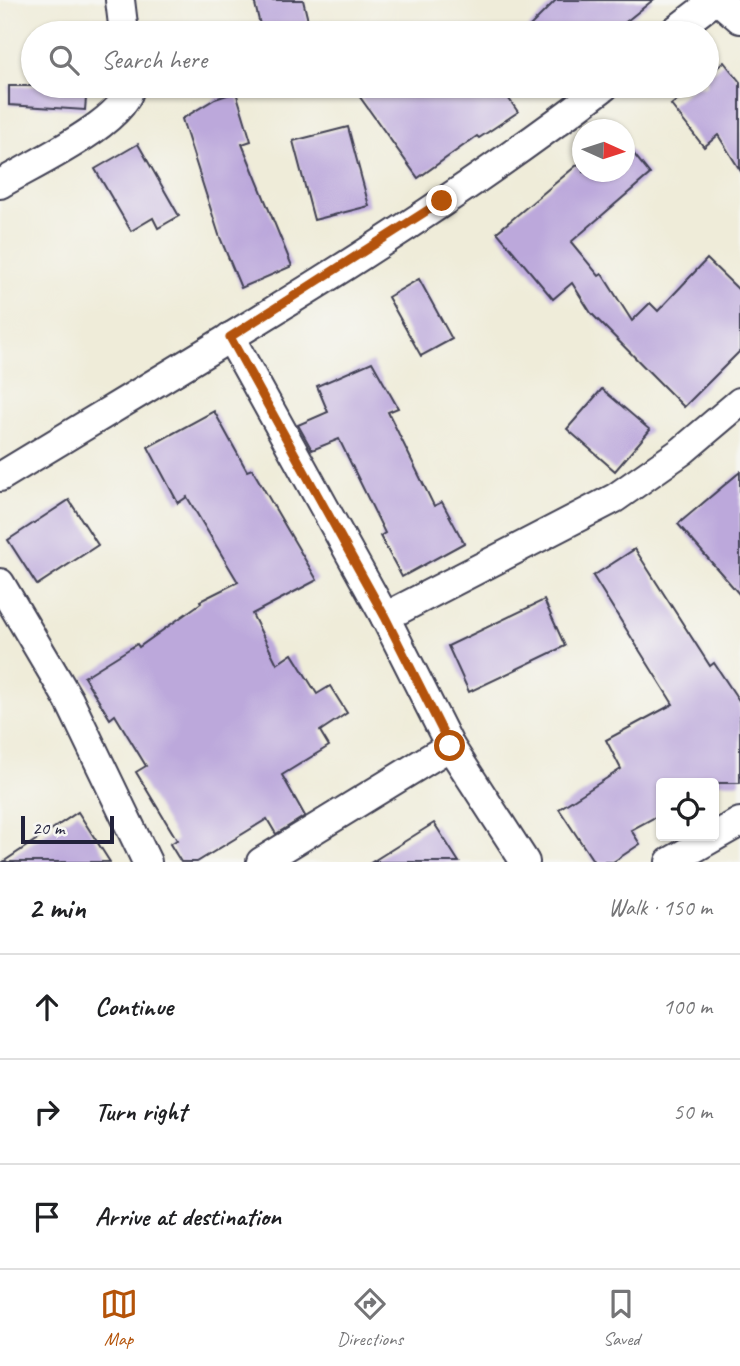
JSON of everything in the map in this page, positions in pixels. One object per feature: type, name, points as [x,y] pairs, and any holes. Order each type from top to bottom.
[{"type":"street","points":[[120,0],[123,21]]},
{"type":"street","points":[[688,21],[716,0],[740,19]]},
{"type":"street","points":[[0,184],[102,124],[122,107],[125,98]]},
{"type":"street","points":[[0,477],[230,337],[442,201],[587,98]]},
{"type":"street","points":[[230,337],[385,617],[450,746],[524,862]]},
{"type":"street","points":[[385,617],[615,498],[681,451],[740,402]]},
{"type":"street","points":[[0,583],[69,700],[147,862]]},
{"type":"street","points":[[261,862],[450,746]]},
{"type":"street","points":[[670,862],[740,822]]},
{"type":"building","points":[[254,0],[303,0],[308,21],[259,21]]},
{"type":"building","points":[[556,0],[653,0],[627,21],[535,21]]},
{"type":"building","points":[[724,62],[740,82],[740,170],[718,135],[704,147],[671,105],[680,98],[719,98],[719,66]]},
{"type":"building","points":[[9,86],[21,86],[21,98],[86,98],[85,110],[9,105]]},
{"type":"building","points":[[238,98],[251,141],[242,144],[292,266],[241,288],[219,235],[182,119],[215,99]]},
{"type":"building","points":[[361,98],[508,98],[518,112],[479,138],[477,136],[418,178]]},
{"type":"building","points":[[348,127],[369,206],[314,220],[293,141]]},
{"type":"building","points":[[138,144],[179,216],[158,228],[153,218],[131,231],[95,169]]},
{"type":"building","points":[[635,155],[650,174],[571,242],[599,276],[602,274],[632,321],[650,303],[658,311],[707,259],[740,291],[740,351],[684,407],[591,313],[572,283],[553,299],[497,232],[572,169],[572,182],[635,182]]},
{"type":"building","points":[[419,279],[452,339],[421,356],[388,297]]},
{"type":"building","points":[[372,362],[398,408],[388,412],[434,506],[442,502],[464,543],[402,577],[380,536],[385,533],[339,439],[312,450],[298,425],[328,412],[317,386]]},
{"type":"building","points":[[602,389],[650,430],[615,471],[567,429]]},
{"type":"building","points":[[214,411],[247,471],[252,469],[317,580],[252,614],[277,664],[292,654],[317,694],[330,686],[347,713],[320,731],[329,746],[282,775],[305,816],[276,834],[267,819],[197,862],[181,862],[170,844],[177,840],[136,772],[146,766],[115,715],[110,719],[84,677],[137,644],[139,647],[201,603],[200,601],[238,582],[187,497],[178,503],[148,447]]},
{"type":"building","points":[[740,472],[740,595],[678,524]]},
{"type":"building","points":[[69,500],[98,545],[37,585],[8,540]]},
{"type":"building","points":[[635,549],[710,666],[714,663],[740,702],[740,783],[719,783],[719,778],[656,778],[656,817],[631,830],[640,844],[613,862],[594,862],[559,809],[621,769],[606,740],[673,704],[593,576]]},
{"type":"building","points":[[544,600],[565,646],[469,692],[448,646]]},
{"type":"building","points":[[78,812],[110,862],[3,862]]},
{"type":"building","points":[[434,823],[459,862],[372,862]]},
{"type":"route","points":[[442,201],[230,337],[385,617],[450,746]]}]
